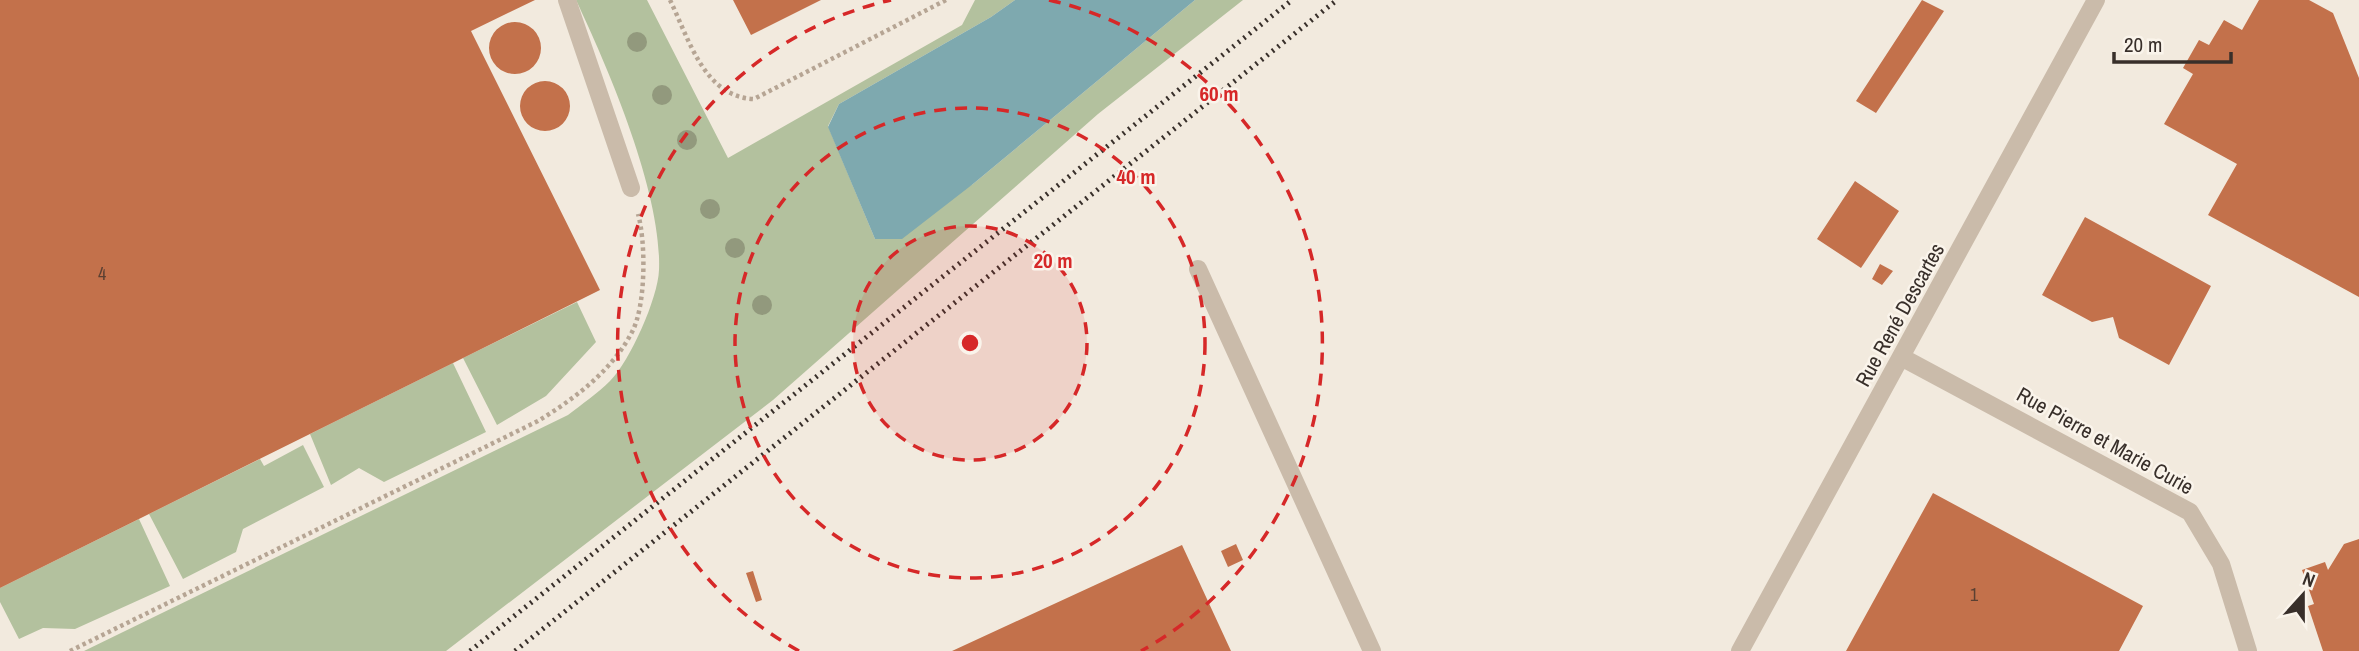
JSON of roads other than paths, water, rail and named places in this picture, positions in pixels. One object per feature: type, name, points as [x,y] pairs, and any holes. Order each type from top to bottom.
[{"type":"street","points":[[567,0],[631,188]]},
{"type":"street","name":"Rue René Descartes","points":[[1740,651],[1903,358],[2096,0]]},
{"type":"street","points":[[1198,268],[1372,651]]},
{"type":"street","name":"Rue Pierre et Marie Curie","points":[[1903,358],[2190,512],[2221,564],[2248,651]]},
{"type":"water","points":[[1015,0],[1195,0],[973,184],[902,239],[875,239],[828,127],[839,104],[991,17]]},
{"type":"railway","points":[[470,651],[1292,0]]},
{"type":"railway","points":[[515,651],[1337,0]]}]
